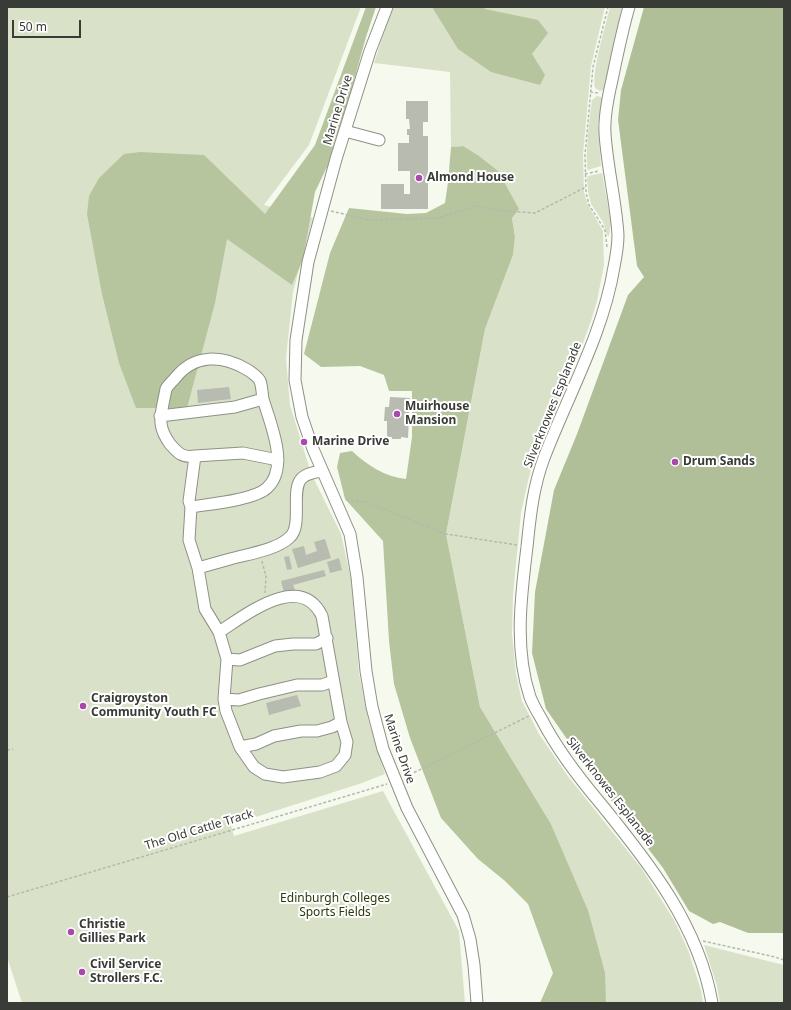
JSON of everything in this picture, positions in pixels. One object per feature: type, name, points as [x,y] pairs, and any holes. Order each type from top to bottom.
[{"type":"street","name":"Marine Drive","points":[[387,7],[370,51],[345,131],[308,262],[297,332],[295,380],[302,417],[322,470],[350,534],[357,577],[366,671],[372,707],[383,749],[407,808],[463,915],[470,938],[477,1003]]},
{"type":"street","name":"Silverknowes Esplanade","points":[[629,7],[619,46],[606,113],[604,132],[618,236],[615,265],[609,295],[587,357],[544,459],[535,486],[523,580],[520,634],[524,675],[531,699],[537,712],[550,736],[580,780],[639,851],[681,916],[693,939],[709,988],[712,1003]]},
{"type":"street","points":[[345,131],[379,140]]},
{"type":"street","points":[[191,507],[252,496],[267,488],[276,476],[278,460],[273,429],[260,380],[248,370],[231,361],[216,358],[199,362],[182,369],[167,388],[160,416],[163,434],[176,452],[187,457],[243,453],[278,460]]},
{"type":"street","points":[[160,416],[235,407],[264,398]]},
{"type":"street","points":[[195,456],[189,501],[191,507],[189,540],[198,568],[205,609],[219,632],[227,659],[224,699],[226,711],[240,747],[254,767],[265,774],[283,777],[320,772],[336,766],[345,755],[347,742],[341,722],[333,681],[327,638],[322,616],[318,607],[303,597],[290,596],[265,603],[219,632]]},
{"type":"street","points":[[198,568],[259,551],[286,541],[292,535],[295,527],[298,487],[302,478],[311,473],[322,470]]},
{"type":"street","points":[[227,659],[240,660],[275,646],[316,644],[327,638]]},
{"type":"street","points":[[224,699],[239,700],[297,685],[322,685],[333,681]]},
{"type":"street","points":[[240,747],[256,744],[274,736],[301,731],[317,731],[332,727],[341,722]]},
{"type":"path","points":[[585,174],[609,169]]},
{"type":"path","points":[[322,209],[369,220],[438,218],[476,206],[505,211],[535,213],[586,188]]},
{"type":"path","points":[[335,498],[366,502],[446,534],[527,546]]},
{"type":"path","points":[[259,551],[266,577],[265,603]]},
{"type":"path","name":"The Old Cattle Track","points":[[7,897],[396,781],[537,712]]},
{"type":"path","points":[[7,750],[13,749]]},
{"type":"path","points":[[693,939],[713,942],[784,960]]},
{"type":"green space","name":"Edinburgh Colleges Sports Fields","points":[[7,7],[361,7],[309,145],[264,205],[313,218],[293,292],[286,358],[290,405],[311,473],[341,534],[351,579],[359,673],[369,723],[385,774],[362,783],[231,825],[234,836],[383,791],[459,931],[465,1003],[22,1003],[7,957]]},
{"type":"green space","points":[[392,7],[605,7],[591,66],[583,155],[584,192],[588,205],[603,231],[604,265],[592,318],[582,346],[534,459],[528,481],[521,513],[513,595],[512,634],[516,674],[522,701],[539,734],[567,775],[642,869],[674,920],[688,950],[701,990],[703,1003],[606,1003],[588,910],[551,824],[480,707],[446,534],[485,329],[513,255],[515,237],[512,218],[463,146],[451,147],[450,72],[374,63]]},
{"type":"green space","points":[[610,7],[622,7],[605,86],[603,90],[600,91],[595,88],[595,71]]},
{"type":"green space","points":[[597,96],[601,97],[603,100],[598,124],[601,166],[588,170],[587,151],[592,100]]},
{"type":"green space","points":[[602,173],[611,222],[609,236],[607,235],[603,222],[591,204],[588,192],[588,176]]},
{"type":"green space","points":[[704,945],[784,965],[784,1003],[720,1003],[717,986]]},
{"type":"shaded area","points":[[366,7],[376,7],[328,165],[315,192],[303,259],[292,285],[227,239],[215,303],[187,408],[136,408],[119,363],[102,294],[87,214],[89,196],[99,178],[124,154],[140,152],[204,155],[265,214],[315,145]]},
{"type":"shaded area","points":[[432,7],[483,7],[485,9],[538,20],[548,33],[532,54],[545,75],[540,85],[491,72],[458,49]]},
{"type":"shaded area","name":"Drum Sands","points":[[644,7],[784,7],[784,933],[748,933],[720,922],[713,924],[689,911],[663,868],[597,782],[546,709],[532,653],[535,592],[554,490],[577,434],[628,295],[644,277],[637,266],[618,120],[621,90]]},
{"type":"shaded area","points":[[463,146],[498,171],[519,209],[512,218],[515,237],[513,255],[485,329],[446,534],[480,707],[551,824],[588,910],[605,973],[606,1003],[540,1003],[553,973],[528,904],[505,881],[478,859],[441,818],[410,738],[394,684],[389,641],[383,541],[345,499],[337,467],[340,453],[352,451],[377,470],[391,476],[406,479],[412,437],[412,391],[389,391],[384,375],[360,366],[321,367],[304,354],[330,253],[349,208],[407,214],[426,213],[445,203],[451,147]]},
{"type":"building","name":"Almond House","points":[[406,101],[428,101],[428,122],[423,122],[423,136],[428,136],[428,209],[381,209],[381,184],[404,184],[404,194],[410,194],[410,171],[398,171],[398,143],[409,143],[407,129],[410,129],[409,119],[406,119]]},
{"type":"building","points":[[229,387],[231,399],[198,403],[197,390]]},
{"type":"building","name":"Muirhouse Mansion","points":[[390,397],[410,398],[408,438],[401,437],[401,439],[392,439],[392,437],[387,437],[387,421],[384,421],[385,407],[389,407]]},
{"type":"building","points":[[325,539],[331,558],[298,568],[292,549],[304,546],[306,555],[317,551],[314,542]]},
{"type":"building","points":[[289,556],[292,569],[287,570],[284,557]]},
{"type":"building","points":[[339,558],[342,570],[330,573],[327,562]]},
{"type":"building","points":[[324,570],[326,576],[293,585],[295,590],[284,593],[281,581]]},
{"type":"building","points":[[297,695],[301,706],[269,715],[266,703]]},
{"type":"place","name":"Almond House","points":[[419,178]]},
{"type":"place","name":"Muirhouse Mansion","points":[[397,414]]},
{"type":"place","name":"Marine Drive","points":[[304,442]]},
{"type":"place","name":"Drum Sands","points":[[675,462]]},
{"type":"place","name":"Craigroyston Community Youth FC","points":[[83,706]]},
{"type":"place","name":"Christie Gillies Park","points":[[71,932]]},
{"type":"place","name":"Civil Service Strollers F.C.","points":[[82,972]]}]
